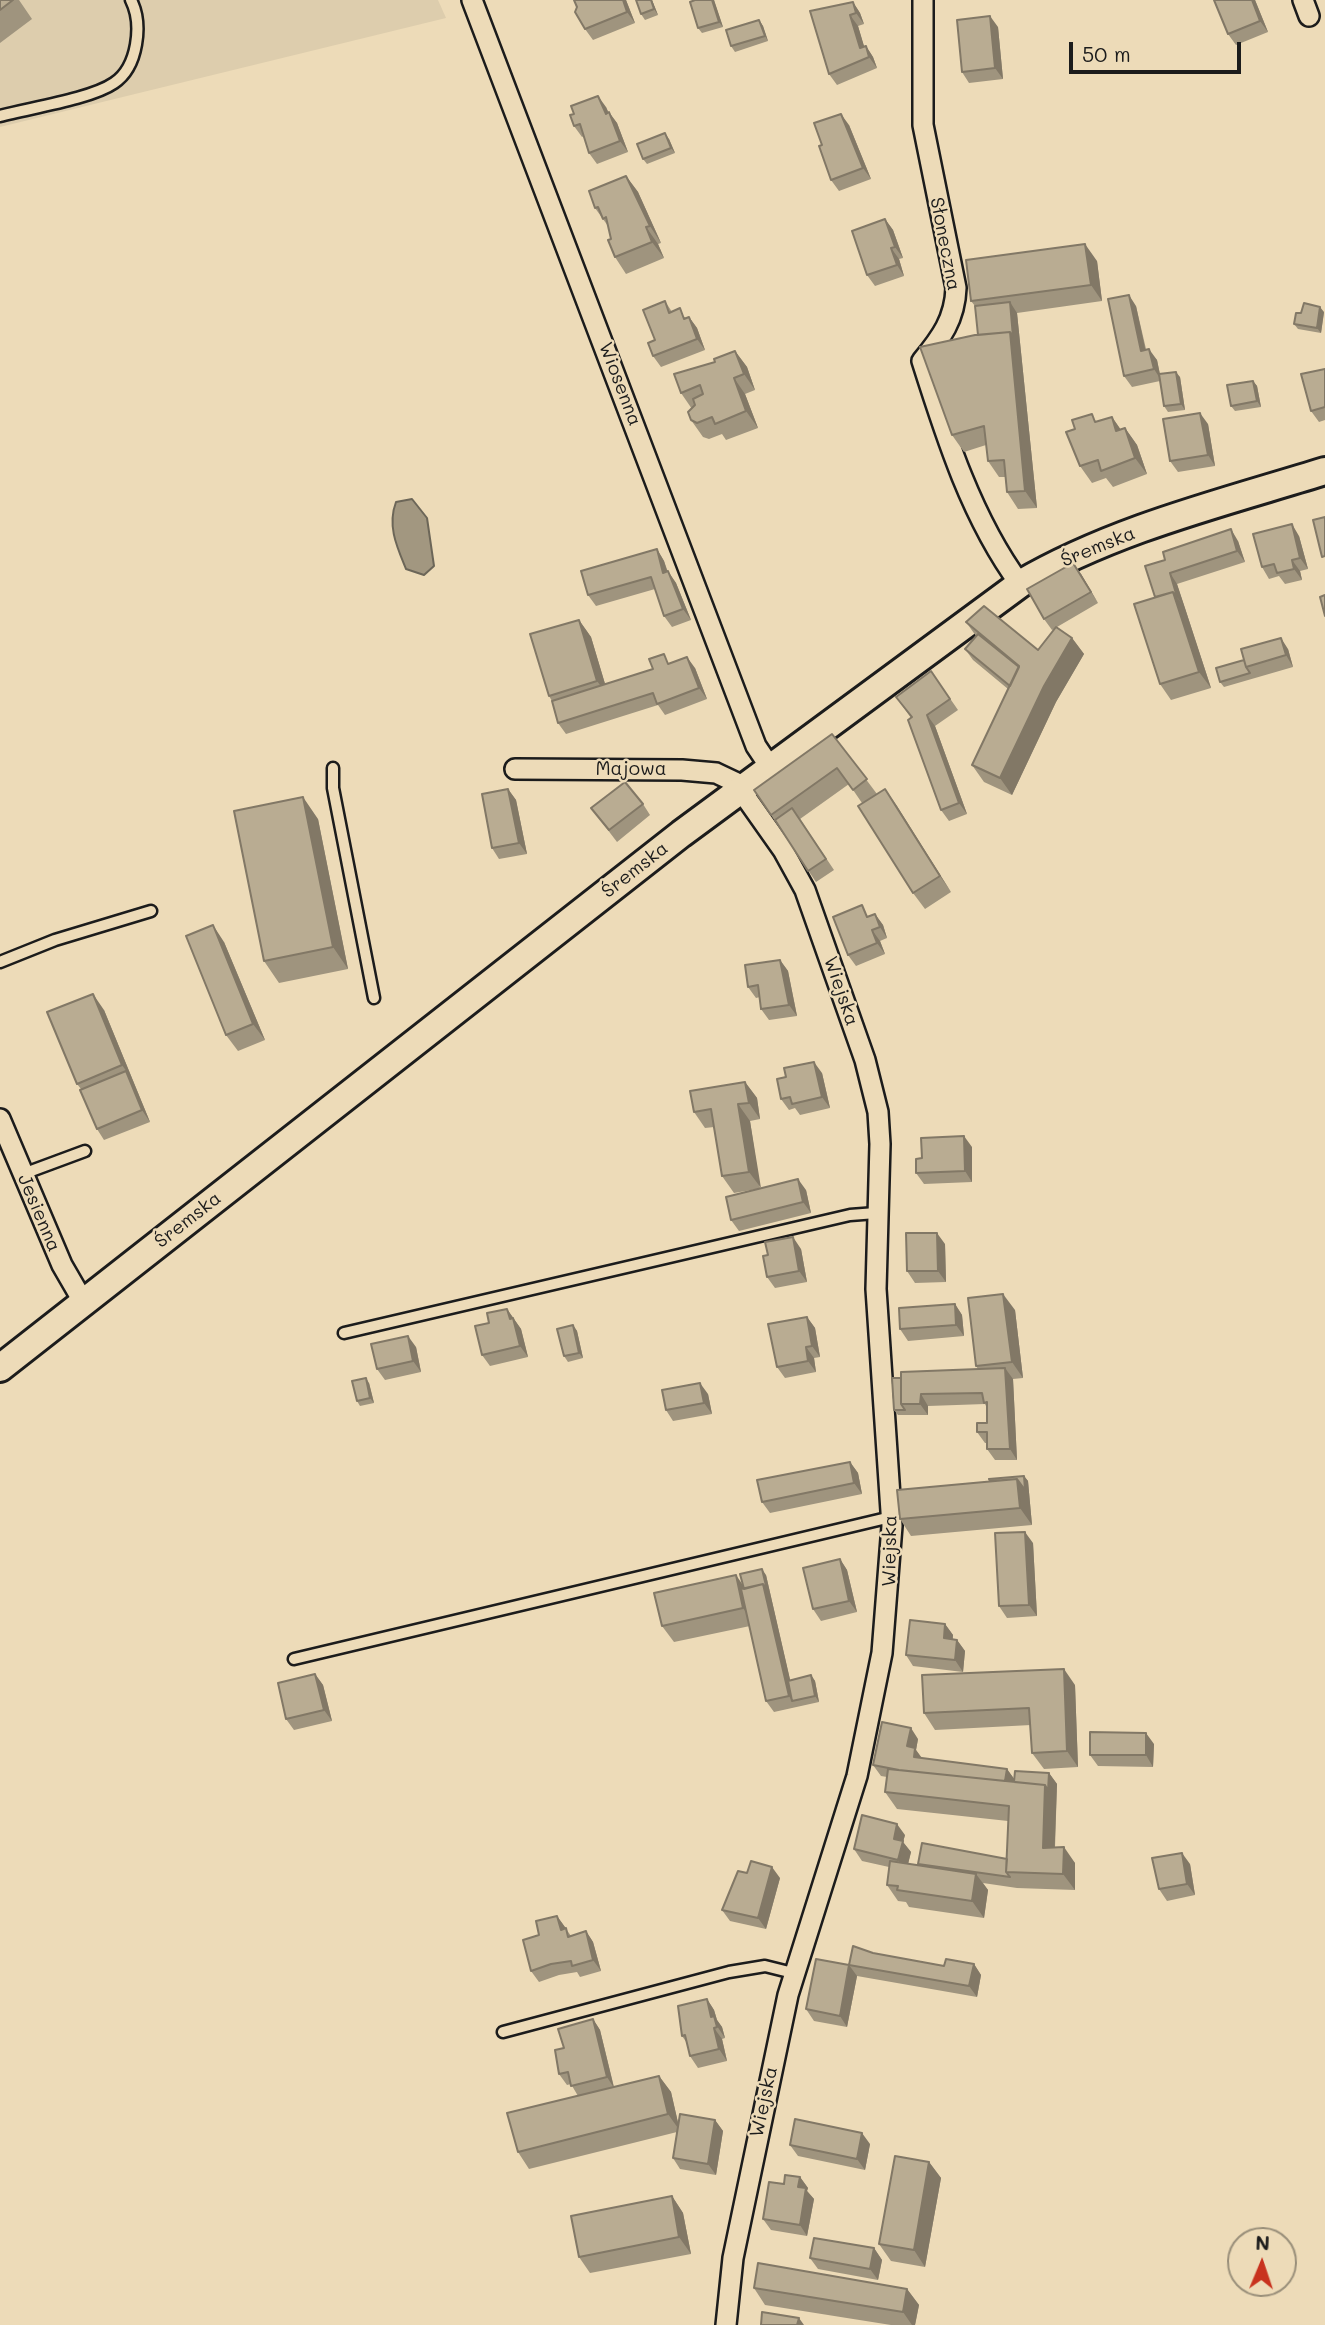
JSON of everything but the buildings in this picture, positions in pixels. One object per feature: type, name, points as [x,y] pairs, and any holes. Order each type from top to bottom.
[{"type":"main road","name":"Śremska","points":[[0,1368],[740,790],[1020,584],[1061,561],[1121,536],[1325,471]]},
{"type":"street","name":"Wiosenna","points":[[472,0],[751,733],[770,767]]},
{"type":"street","name":"Słoneczna","points":[[923,0],[923,125],[956,288],[955,308],[948,327],[922,361],[975,508],[993,544],[1020,584]]},
{"type":"street","name":"Majowa","points":[[515,769],[682,770],[724,775],[740,790]]},
{"type":"street","name":"Wiejska","points":[[726,2325],[733,2258],[793,1973],[847,1809],[872,1716],[886,1621],[891,1517],[877,1324],[876,1213],[880,1127],[865,1060],[805,890],[783,850],[740,790]]},
{"type":"street","name":"Jesienna","points":[[0,1119],[67,1277],[84,1303]]},
{"type":"lane","points":[[0,116],[116,83],[136,52],[138,14],[131,0]]},
{"type":"lane","points":[[333,768],[332,788],[373,998]]},
{"type":"lane","points":[[0,962],[55,940],[151,911]]},
{"type":"lane","points":[[22,1174],[85,1151]]},
{"type":"lane","points":[[344,1333],[850,1214],[876,1213]]},
{"type":"lane","points":[[294,1659],[891,1517]]},
{"type":"lane","points":[[503,2032],[729,1972],[765,1966],[793,1973]]},
{"type":"shaded area","points":[[0,0],[438,0],[446,18],[0,127]]},
{"type":"shaded area","points":[[412,499],[427,518],[434,566],[424,575],[406,569],[393,528],[396,502]]}]
